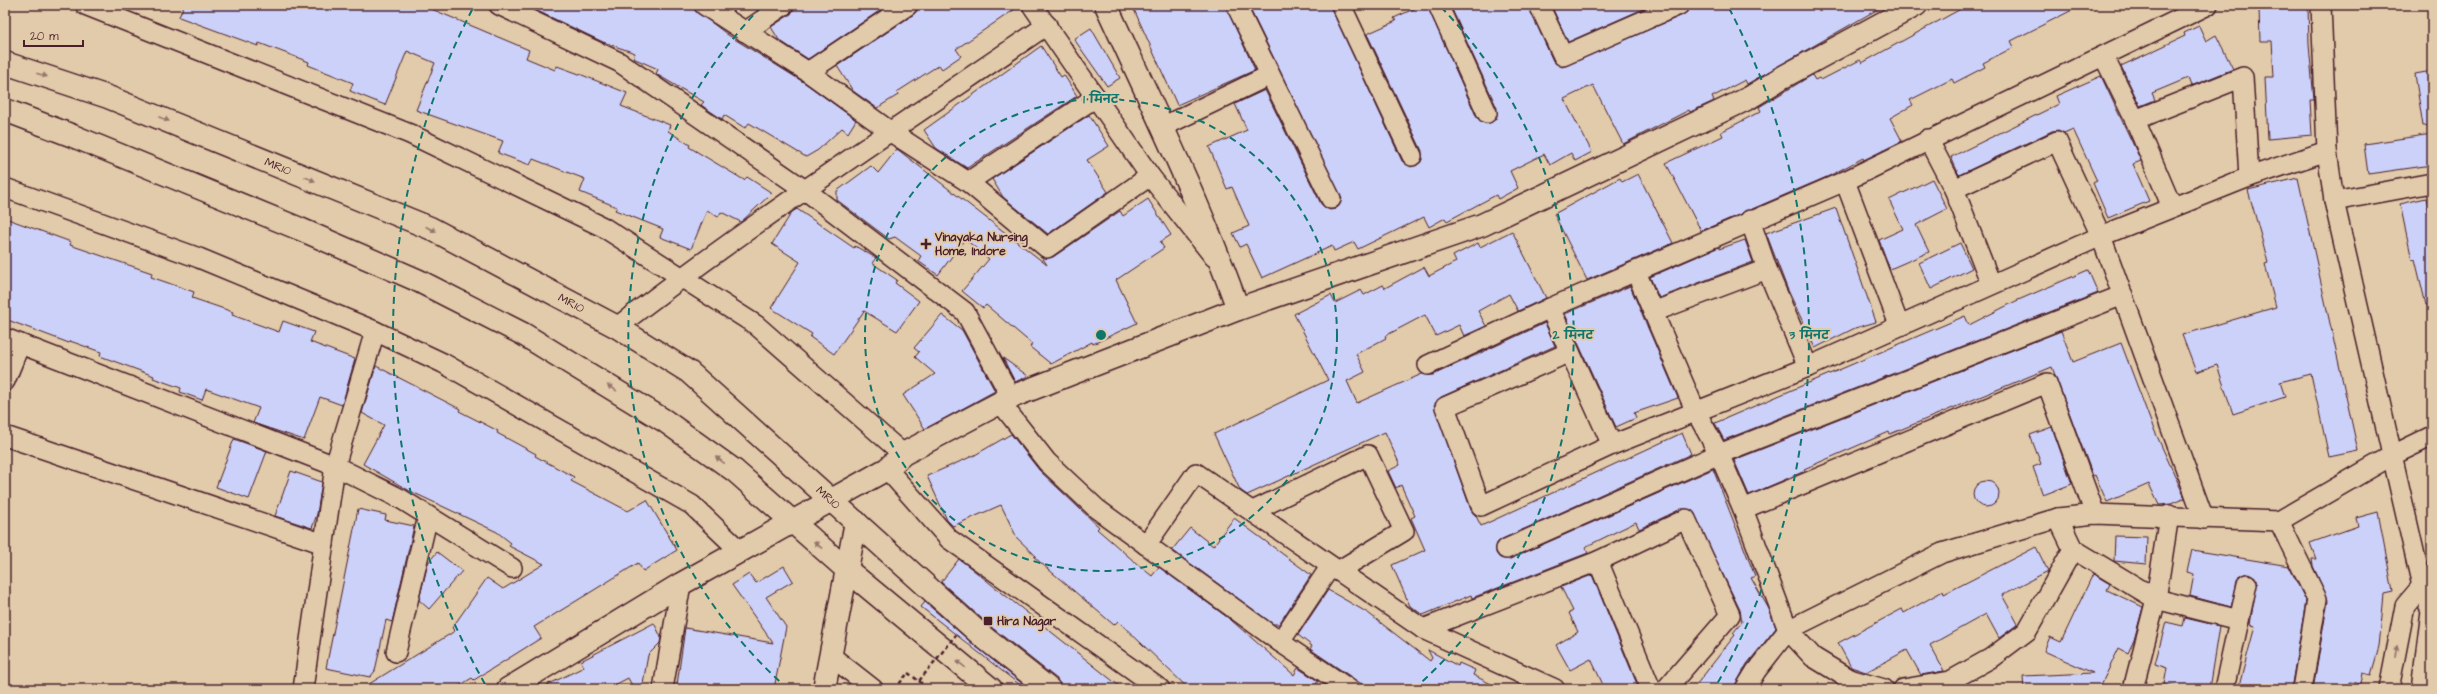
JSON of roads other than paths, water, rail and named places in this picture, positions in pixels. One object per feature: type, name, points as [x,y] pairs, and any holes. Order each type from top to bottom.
[{"type":"main road","points":[[1106,5],[1162,127],[1224,269],[1238,309]]},
{"type":"main road","points":[[508,689],[681,584],[887,470],[903,454],[1005,400],[1238,309],[1482,225],[1749,98],[1784,77],[1916,5]]},
{"type":"main road","name":"MR10","points":[[5,63],[108,96],[430,228],[617,327],[689,372],[982,636],[1049,689]]},
{"type":"main road","points":[[5,110],[73,136],[308,233],[416,280],[523,334],[665,421],[735,472],[846,569],[991,689]]},
{"type":"main road","points":[[824,689],[856,522]]},
{"type":"street","points":[[85,5],[410,134],[603,227],[756,325],[903,454]]},
{"type":"street","points":[[499,5],[619,62],[805,190],[965,312],[1005,400],[1047,462],[1097,509],[1280,642],[1349,689]]},
{"type":"street","points":[[704,5],[808,72],[891,132],[968,182],[1047,248],[1150,176]]},
{"type":"street","points":[[745,32],[784,5]]},
{"type":"street","points":[[808,72],[908,5]]},
{"type":"street","points":[[1032,5],[1150,176],[1224,269]]},
{"type":"street","points":[[1236,5],[1331,199]]},
{"type":"street","points":[[1341,5],[1412,156]]},
{"type":"street","points":[[1438,5],[1487,112]]},
{"type":"street","points":[[1538,5],[1563,56],[1679,5]]},
{"type":"street","points":[[1428,366],[1550,308],[1636,272],[1750,220],[1844,181],[1928,139],[2104,57],[2208,5]]},
{"type":"street","points":[[2321,5],[2327,151],[2334,201],[2391,456],[2427,589],[2431,612],[2421,689]]},
{"type":"street","points":[[617,327],[681,277],[805,190],[1047,25]]},
{"type":"street","points":[[2104,57],[2134,120],[2172,207]]},
{"type":"street","points":[[1162,127],[1270,75]]},
{"type":"street","points":[[2134,120],[2243,77],[2249,177]]},
{"type":"street","points":[[968,182],[1096,97]]},
{"type":"street","points":[[1928,139],[1954,189],[1991,284]]},
{"type":"street","points":[[1954,189],[2056,141],[2102,236],[2204,519]]},
{"type":"street","points":[[1570,352],[1444,407],[1481,506],[1612,444],[1695,410],[1808,367],[1991,284],[2102,236],[2249,177],[2327,151]]},
{"type":"street","points":[[1844,181],[1899,325]]},
{"type":"street","points":[[2334,201],[2432,183]]},
{"type":"street","points":[[5,188],[199,258],[375,331],[443,363],[692,505],[740,551]]},
{"type":"street","points":[[1750,220],[1766,269],[1808,367]]},
{"type":"street","points":[[1653,312],[1766,269]]},
{"type":"street","points":[[1636,272],[1695,410],[1718,454],[1743,509],[1788,630],[1813,657],[1849,679],[1884,689]]},
{"type":"street","points":[[1506,549],[1718,454],[2123,295]]},
{"type":"street","points":[[1550,308],[1612,444]]},
{"type":"street","points":[[303,689],[335,466],[375,331]]},
{"type":"street","points":[[5,382],[12,341],[335,466],[401,499],[512,568]]},
{"type":"street","points":[[1743,509],[2047,383],[2095,514]]},
{"type":"street","points":[[5,436],[324,544]]},
{"type":"street","points":[[1745,689],[1756,671],[1788,630],[1942,553],[2058,518],[2095,514],[2169,515],[2204,519],[2279,521],[2391,456],[2432,436]]},
{"type":"street","points":[[1253,511],[1368,455],[1404,531],[1334,569],[1280,642]]},
{"type":"street","points":[[887,470],[949,539],[1160,689]]},
{"type":"street","points":[[1146,545],[1196,473],[1423,629],[1555,689]]},
{"type":"street","points":[[2133,689],[2156,599],[2169,515]]},
{"type":"street","points":[[396,652],[428,516]]},
{"type":"street","points":[[2058,518],[2073,550],[2156,599],[2240,620]]},
{"type":"street","points":[[1423,629],[1598,561],[1686,519],[1730,615],[1666,689]]},
{"type":"street","points":[[2279,521],[2317,599],[2302,689]]},
{"type":"street","points":[[1903,689],[1950,681],[1991,658],[2026,630],[2073,550]]},
{"type":"street","points":[[1598,561],[1651,689]]},
{"type":"street","points":[[662,689],[681,584]]},
{"type":"street","points":[[2224,689],[2247,584]]},
{"type":"street","points":[[2389,689],[2405,606],[2427,589]]},
{"type":"street","points":[[830,656],[873,689]]},
{"type":"place","name":"Vinayaka Nursing Home, Indore","points":[[926,244]]},
{"type":"place","name":"Hira Nagar","points":[[988,621]]}]
